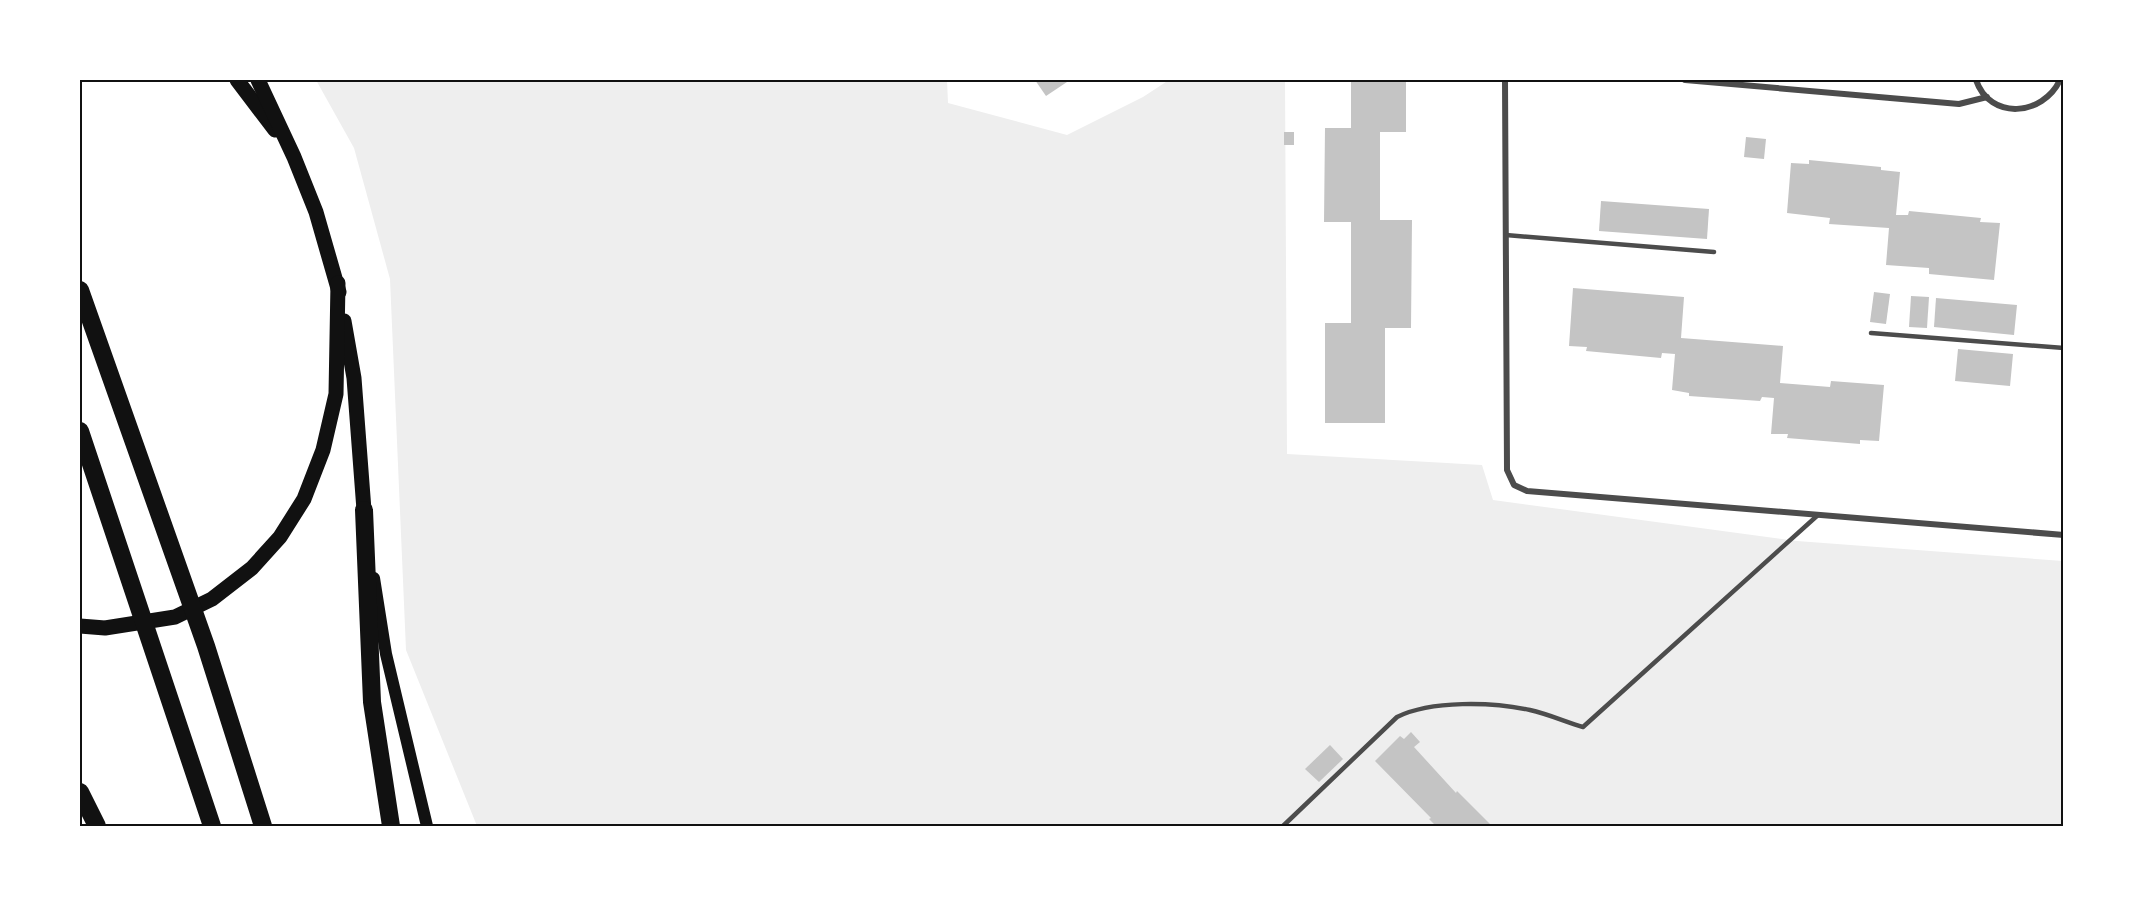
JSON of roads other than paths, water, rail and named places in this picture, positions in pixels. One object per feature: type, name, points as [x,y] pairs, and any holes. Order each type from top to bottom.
[{"type":"highway","points":[[80,290],[206,646],[263,826]]},
{"type":"highway","points":[[80,431],[213,826]]},
{"type":"highway","points":[[364,510],[372,702],[391,826]]},
{"type":"highway","points":[[80,792],[97,826]]},
{"type":"main road","points":[[237,80],[294,157]]},
{"type":"main road","points":[[258,80],[294,157],[316,212],[338,283],[354,378],[364,510],[386,654],[427,826]]},
{"type":"main road","points":[[80,626],[105,628],[175,617],[212,598],[252,568],[280,537],[304,499],[323,450],[336,394],[338,283]]},
{"type":"street","points":[[1505,80],[1507,470],[1514,485],[1527,491],[2064,535]]},
{"type":"street","points":[[1685,80],[1959,104],[1987,97]]},
{"type":"street","points":[[1976,80],[1987,97],[2000,106],[2015,109],[2031,108],[2044,100],[2060,80]]},
{"type":"lane","points":[[1506,235],[1714,252]]},
{"type":"lane","points":[[1871,333],[2064,348]]},
{"type":"lane","points":[[1284,826],[1397,717],[1409,711],[1450,705],[1494,706],[1530,710],[1583,727],[1818,515]]}]
